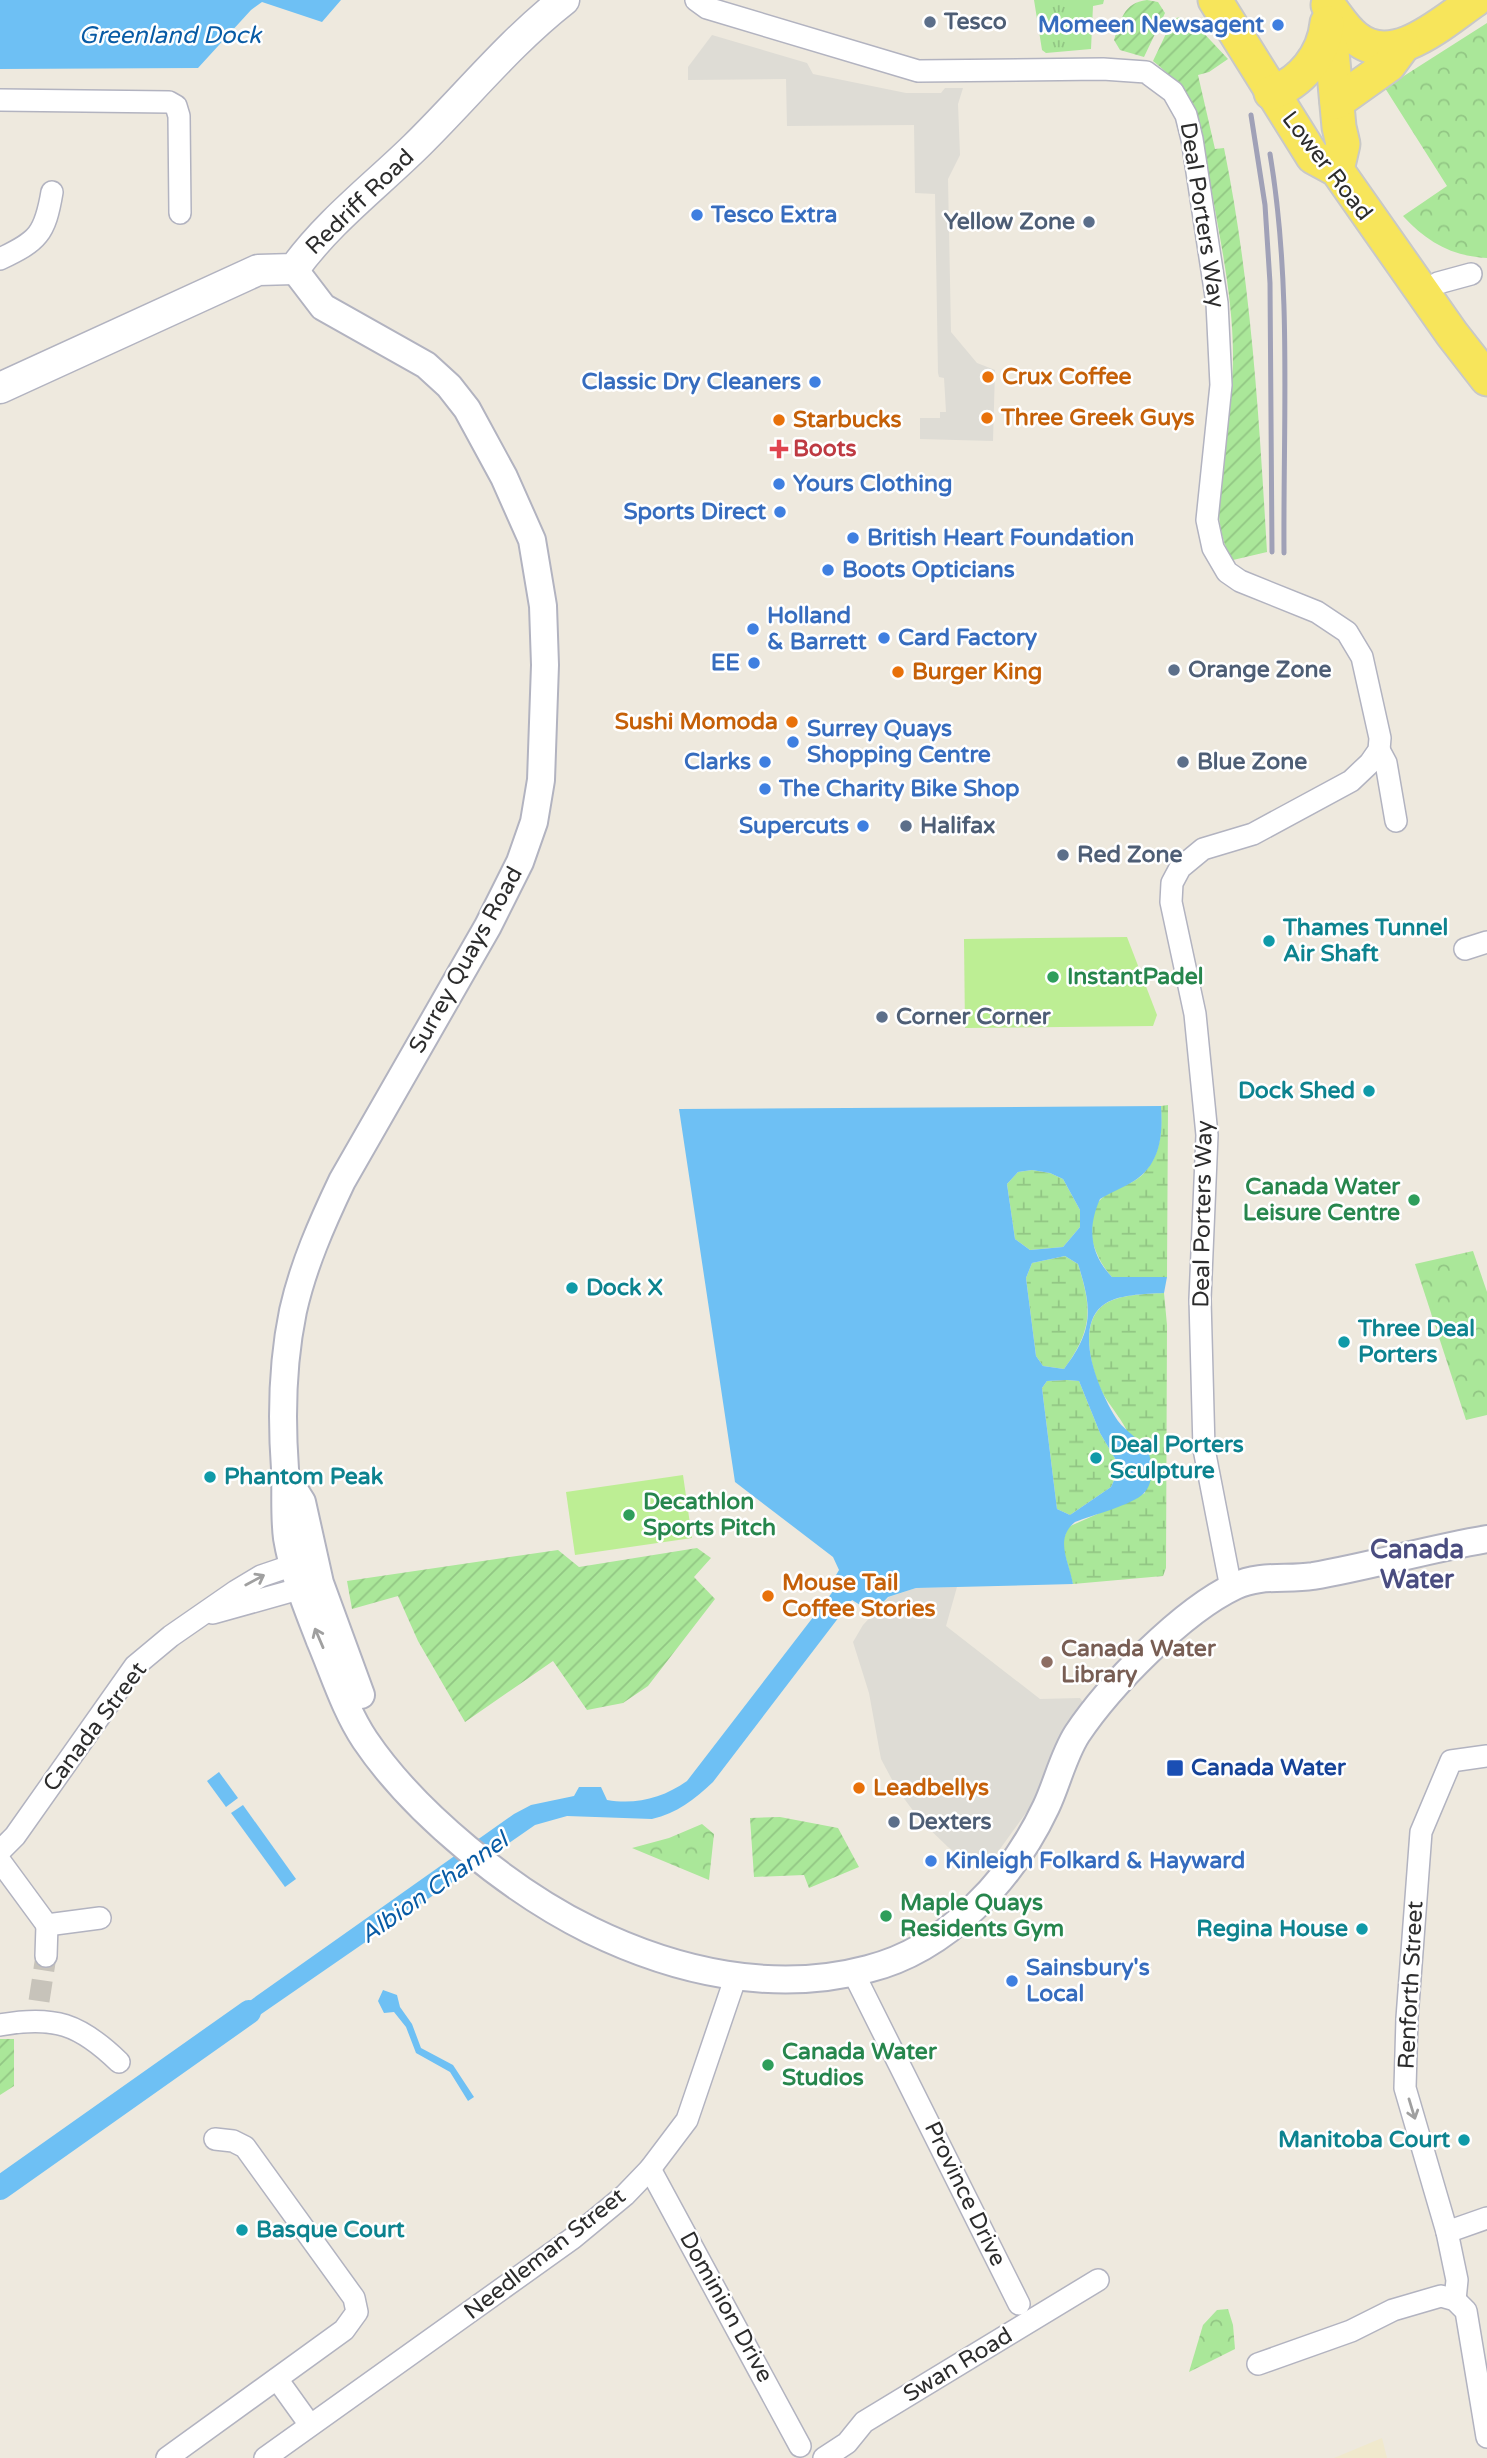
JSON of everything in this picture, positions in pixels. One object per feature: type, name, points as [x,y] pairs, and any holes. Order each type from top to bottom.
[{"type":"main road","name":"Redriff Road","points":[[0,388],[258,270],[294,269],[317,237],[417,145],[507,51],[564,0]]},
{"type":"main road","name":"Lower Road","points":[[1215,0],[1313,157],[1337,170],[1487,379]]},
{"type":"main road","points":[[1328,2],[1341,39]]},
{"type":"main road","points":[[1337,102],[1389,65],[1403,46],[1464,3]]},
{"type":"main road","points":[[1271,93],[1284,89],[1341,39]]},
{"type":"main road","points":[[1341,39],[1385,49],[1403,46]]},
{"type":"main road","points":[[1337,170],[1343,144],[1332,51],[1341,39]]},
{"type":"street","name":"Deal Porters Way","points":[[696,0],[707,8],[898,68],[918,71],[1103,69],[1146,72],[1173,92],[1186,115],[1192,139],[1217,303],[1221,385],[1208,520],[1213,548],[1227,572],[1240,581],[1317,612],[1347,632],[1362,657],[1375,710],[1379,750],[1386,763],[1396,821]]},
{"type":"street","points":[[0,100],[169,102],[176,106],[179,116],[180,214]]},
{"type":"street","points":[[0,260],[31,244],[47,224],[52,192]]},
{"type":"street","name":"Surrey Quays Road","points":[[294,269],[323,307],[426,365],[449,386],[479,427],[532,540],[542,593],[545,665],[541,780],[534,822],[520,862],[488,926],[342,1181],[309,1260],[295,1306],[282,1382],[285,1476],[302,1502],[307,1574],[367,1710],[433,1816],[510,1883],[559,1915],[634,1952],[735,1979],[801,1978],[853,1972],[902,1958],[929,1942],[992,1888],[1034,1829],[1073,1739],[1094,1712],[1157,1643],[1231,1588],[1271,1577],[1312,1576],[1487,1539]]},
{"type":"street","points":[[1423,292],[1438,283],[1471,274]]},
{"type":"street","name":"Deal Porters Way","points":[[1231,1588],[1204,1449],[1200,1299],[1208,1135],[1195,1014],[1171,902],[1172,883],[1181,867],[1203,849],[1252,834],[1351,781],[1365,769],[1379,750]]},
{"type":"street","points":[[1465,949],[1487,942]]},
{"type":"street","name":"Canada Street","points":[[0,1851],[22,1827],[135,1667],[171,1636],[204,1615],[307,1574]]},
{"type":"street","name":"Renforth Street","points":[[1487,1756],[1451,1761],[1421,1832],[1407,2018],[1405,2088],[1447,2232],[1455,2268],[1455,2300],[1466,2311],[1487,2437]]},
{"type":"street","points":[[0,1861],[47,1925],[46,1956]]},
{"type":"street","points":[[47,1925],[100,1918]]},
{"type":"street","name":"Province Drive","points":[[853,1972],[1019,2304]]},
{"type":"street","name":"Needleman Street","points":[[265,2458],[573,2238],[625,2195],[650,2169],[687,2120],[735,1979]]},
{"type":"street","points":[[0,2025],[37,2009],[61,2024],[95,2038],[119,2062]]},
{"type":"street","points":[[167,2458],[344,2330],[356,2317],[357,2306],[245,2147],[233,2141],[215,2139]]},
{"type":"street","name":"Dominion Drive","points":[[650,2169],[800,2446]]},
{"type":"street","points":[[1447,2232],[1487,2217]]},
{"type":"street","name":"Swan Road","points":[[824,2458],[847,2443],[864,2422],[1098,2280]]},
{"type":"street","points":[[1258,2364],[1351,2331],[1393,2309],[1441,2297],[1455,2300]]},
{"type":"street","points":[[277,2379],[310,2425]]},
{"type":"shaded area","points":[[712,35],[807,63],[813,74],[906,93],[941,93],[945,88],[963,88],[958,104],[960,155],[948,179],[951,332],[977,363],[995,370],[993,441],[920,439],[920,418],[940,418],[940,412],[946,412],[944,378],[939,377],[938,373],[935,194],[915,193],[914,125],[787,126],[786,79],[688,80],[688,67]]},
{"type":"shaded area","points":[[957,1587],[946,1626],[1040,1699],[1080,1698],[1085,1705],[1036,1799],[987,1867],[972,1865],[948,1847],[920,1820],[897,1789],[881,1759],[869,1693],[853,1642],[863,1625],[889,1597],[916,1588]]},
{"type":"shaded area","points":[[1382,2438],[1387,2458],[1334,2458]]},
{"type":"green space","points":[[1034,0],[1104,0],[1103,4],[1093,6],[1091,49],[1046,53],[1042,50]]},
{"type":"green space","points":[[1147,0],[1158,2],[1165,13],[1144,57],[1120,50],[1114,40],[1121,19],[1128,9]]},
{"type":"green space","points":[[1180,17],[1196,25],[1228,59],[1209,72],[1198,75],[1215,149],[1224,148],[1241,248],[1257,399],[1267,552],[1233,560],[1224,542],[1218,498],[1233,353],[1225,266],[1199,124],[1182,90],[1153,61],[1173,19]]},
{"type":"green space","points":[[1487,23],[1487,258],[1462,254],[1440,246],[1403,216],[1447,186],[1385,88]]},
{"type":"green space","name":"InstantPadel","points":[[1127,937],[1157,1015],[1153,1026],[965,1028],[964,939]]},
{"type":"green space","points":[[1168,1105],[1167,1277],[1112,1277],[1095,1250],[1091,1217],[1102,1198],[1140,1177],[1150,1165],[1160,1141],[1161,1106]]},
{"type":"green space","points":[[1032,1170],[1050,1173],[1063,1179],[1080,1210],[1080,1227],[1063,1247],[1030,1250],[1015,1239],[1007,1184],[1018,1172]]},
{"type":"green space","points":[[1473,1251],[1487,1292],[1487,1415],[1466,1420],[1415,1264]]},
{"type":"green space","points":[[1065,1256],[1078,1264],[1086,1294],[1087,1318],[1080,1342],[1064,1369],[1043,1366],[1036,1356],[1026,1278],[1032,1263]]},
{"type":"green space","points":[[1164,1293],[1167,1325],[1166,1568],[1163,1576],[1073,1584],[1062,1544],[1068,1527],[1145,1493],[1129,1435],[1103,1394],[1095,1374],[1090,1350],[1090,1326],[1101,1307],[1114,1299]]},
{"type":"green space","points":[[1047,1381],[1079,1381],[1100,1433],[1120,1467],[1111,1487],[1070,1515],[1057,1509],[1042,1388]]},
{"type":"green space","name":"Decathlon Sports Pitch","points":[[683,1475],[692,1538],[575,1555],[566,1492]]},
{"type":"green space","points":[[697,1548],[711,1558],[694,1577],[715,1599],[648,1686],[623,1703],[587,1710],[553,1661],[465,1722],[418,1641],[398,1596],[352,1609],[347,1581],[558,1550],[579,1567]]},
{"type":"green space","points":[[780,1817],[838,1828],[859,1867],[809,1888],[804,1875],[754,1877],[750,1818]]},
{"type":"green space","points":[[702,1824],[714,1834],[709,1880],[632,1848],[669,1838]]},
{"type":"green space","points":[[0,2039],[14,2039],[14,2086],[0,2095]]},
{"type":"green space","points":[[1228,2309],[1233,2325],[1235,2349],[1189,2372],[1203,2325],[1217,2310]]},
{"type":"water","name":"Greenland Dock","points":[[0,0],[341,0],[322,22],[262,2],[251,10],[198,68],[0,69]]},
{"type":"water","points":[[1161,1106],[1160,1138],[1150,1166],[1134,1181],[1100,1199],[1092,1230],[1095,1250],[1112,1277],[1167,1277],[1164,1293],[1140,1294],[1108,1302],[1093,1317],[1089,1331],[1092,1364],[1104,1396],[1118,1421],[1148,1452],[1152,1467],[1150,1484],[1144,1493],[1131,1502],[1075,1522],[1069,1529],[1064,1543],[1073,1584],[916,1588],[888,1597],[873,1613],[852,1600],[713,1782],[692,1800],[652,1819],[567,1816],[535,1825],[225,2039],[217,2024],[514,1814],[531,1805],[574,1796],[579,1787],[601,1787],[607,1800],[628,1802],[659,1796],[687,1781],[834,1590],[832,1582],[839,1570],[833,1557],[735,1482],[679,1109]],"holes":[[[1032,1170],[1050,1173],[1063,1179],[1080,1210],[1080,1227],[1063,1247],[1030,1250],[1015,1239],[1007,1184],[1018,1172]],[[1065,1256],[1078,1264],[1086,1293],[1088,1318],[1081,1342],[1064,1369],[1043,1366],[1036,1356],[1026,1278],[1032,1263]],[[1047,1381],[1079,1381],[1100,1433],[1120,1467],[1111,1487],[1070,1515],[1057,1509],[1042,1388]]]},
{"type":"water","points":[[219,1772],[238,1798],[226,1807],[207,1781]]},
{"type":"water","points":[[243,1805],[296,1879],[285,1887],[231,1813]]},
{"type":"water","points":[[383,1990],[397,1995],[400,2007],[412,2024],[421,2048],[453,2065],[474,2097],[468,2101],[450,2072],[416,2053],[406,2027],[394,2012],[384,2013],[378,2001]]},
{"type":"waterway","name":"Albion Channel","points":[[0,2188],[249,2012]]},
{"type":"tunnel","points":[[39,2001],[46,1956]]},
{"type":"railway","points":[[1251,115],[1265,205],[1270,283],[1272,552]]},
{"type":"railway","points":[[1270,154],[1277,203],[1284,303],[1284,553]]},
{"type":"place","name":"Tesco","points":[[930,22]]},
{"type":"place","name":"Momeen Newsagent","points":[[1278,25]]},
{"type":"place","name":"Tesco Extra","points":[[697,215]]},
{"type":"place","name":"Yellow Zone","points":[[1089,222]]},
{"type":"place","name":"Crux Coffee","points":[[988,377]]},
{"type":"place","name":"Classic Dry Cleaners","points":[[815,382]]},
{"type":"place","name":"Three Greek Guys","points":[[987,418]]},
{"type":"place","name":"Starbucks","points":[[779,420]]},
{"type":"place","name":"Boots","points":[[779,449]]},
{"type":"place","name":"Yours Clothing","points":[[779,484]]},
{"type":"place","name":"Sports Direct","points":[[780,512]]},
{"type":"place","name":"British Heart Foundation","points":[[853,538]]},
{"type":"place","name":"Boots Opticians","points":[[828,570]]},
{"type":"place","name":"Holland & Barrett","points":[[753,629]]},
{"type":"place","name":"Card Factory","points":[[884,638]]},
{"type":"place","name":"EE","points":[[754,663]]},
{"type":"place","name":"Orange Zone","points":[[1174,670]]},
{"type":"place","name":"Burger King","points":[[898,672]]},
{"type":"place","name":"Sushi Momoda","points":[[792,722]]},
{"type":"place","name":"Surrey Quays Shopping Centre","points":[[793,742]]},
{"type":"place","name":"Clarks","points":[[765,762]]},
{"type":"place","name":"Blue Zone","points":[[1183,762]]},
{"type":"place","name":"The Charity Bike Shop","points":[[765,789]]},
{"type":"place","name":"Supercuts","points":[[863,826]]},
{"type":"place","name":"Halifax","points":[[906,826]]},
{"type":"place","name":"Red Zone","points":[[1063,855]]},
{"type":"place","name":"Thames Tunnel Air Shaft","points":[[1269,941]]},
{"type":"place","name":"InstantPadel","points":[[1053,977]]},
{"type":"place","name":"Corner Corner","points":[[882,1017]]},
{"type":"place","name":"Dock Shed","points":[[1369,1091]]},
{"type":"place","name":"Canada Water Leisure Centre","points":[[1414,1200]]},
{"type":"place","name":"Dock X","points":[[572,1288]]},
{"type":"place","name":"Three Deal Porters","points":[[1344,1342]]},
{"type":"place","name":"Deal Porters Sculpture","points":[[1096,1458]]},
{"type":"place","name":"Phantom Peak","points":[[210,1477]]},
{"type":"place","name":"Decathlon Sports Pitch","points":[[629,1515]]},
{"type":"place","name":"Mouse Tail Coffee Stories","points":[[768,1596]]},
{"type":"place","name":"Canada Water Library","points":[[1047,1662]]},
{"type":"place","name":"Canada Water","points":[[1175,1768]]},
{"type":"place","name":"Leadbellys","points":[[859,1788]]},
{"type":"place","name":"Dexters","points":[[894,1822]]},
{"type":"place","name":"Kinleigh Folkard & Hayward","points":[[931,1861]]},
{"type":"place","name":"Maple Quays Residents Gym","points":[[886,1916]]},
{"type":"place","name":"Regina House","points":[[1362,1929]]},
{"type":"place","name":"Sainsbury's Local","points":[[1012,1981]]},
{"type":"place","name":"Canada Water Studios","points":[[768,2065]]},
{"type":"place","name":"Manitoba Court","points":[[1464,2140]]},
{"type":"place","name":"Basque Court","points":[[242,2230]]},
{"type":"district","name":"Canada Water","points":[[1417,1564]]}]
